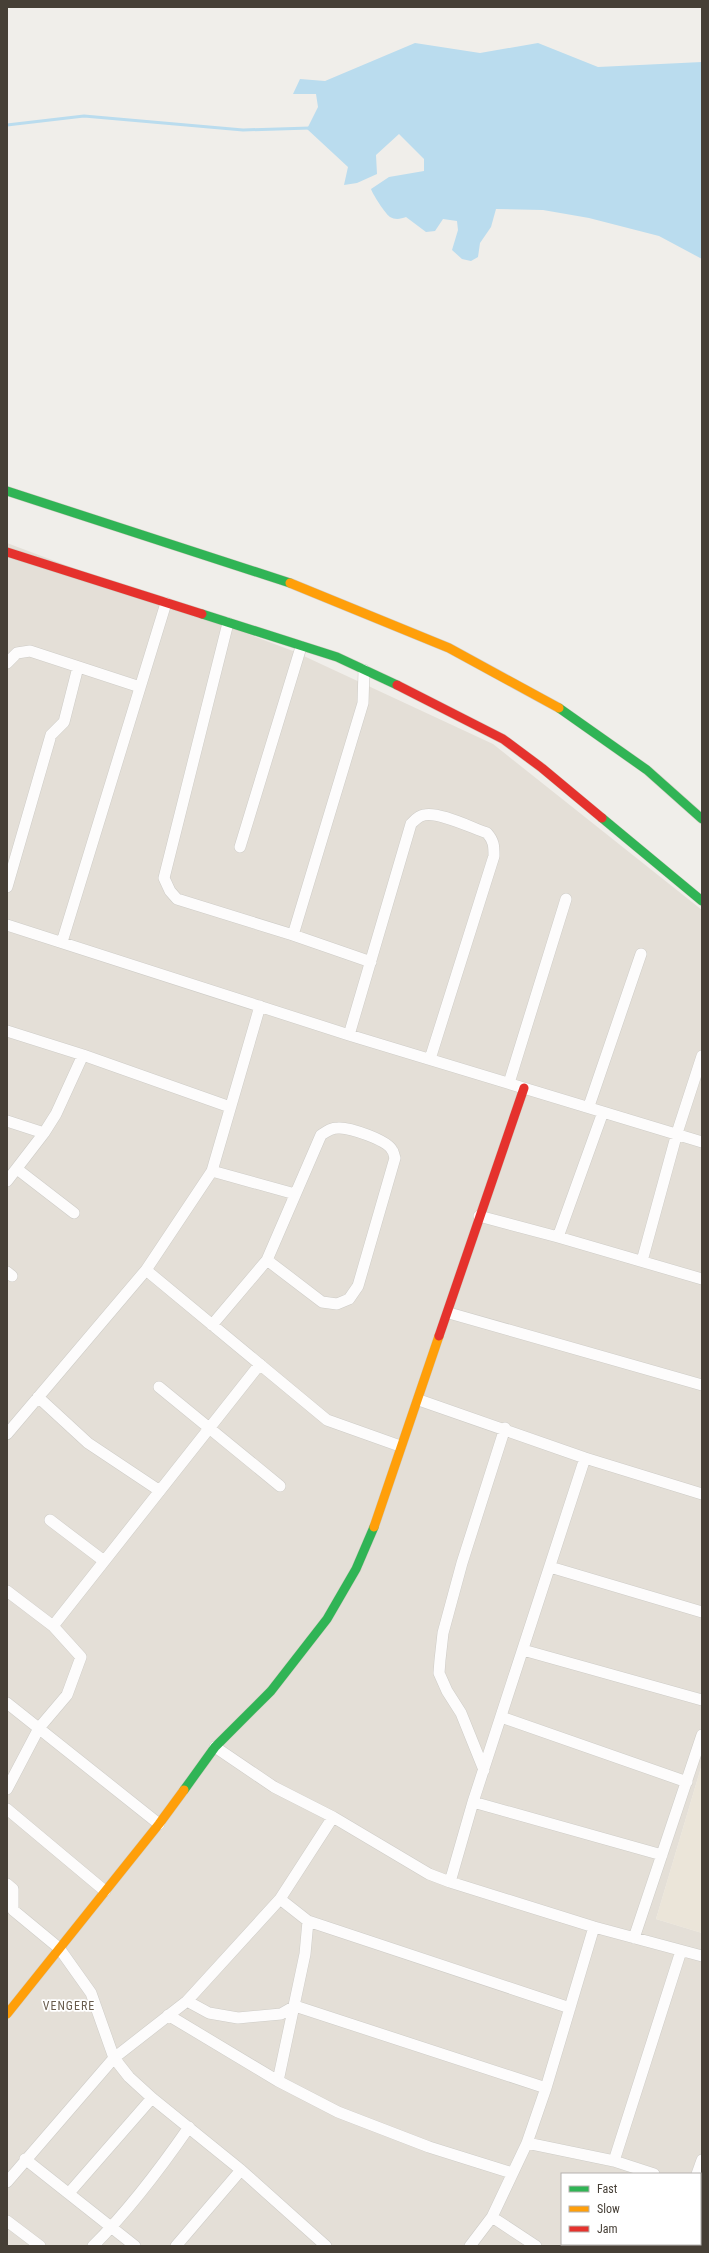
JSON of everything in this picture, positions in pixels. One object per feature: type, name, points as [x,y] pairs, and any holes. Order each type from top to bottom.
[{"type":"street","points":[[7,491],[276,577],[449,648],[566,712],[647,770],[702,819]]},
{"type":"street","points":[[7,552],[301,647],[337,657],[439,705],[503,739],[542,768],[702,901]]},
{"type":"street","points":[[62,942],[166,603]]},
{"type":"street","points":[[228,623],[164,878],[170,891],[177,899],[294,935],[371,962]]},
{"type":"street","points":[[240,847],[301,647]]},
{"type":"street","points":[[7,663],[17,653],[30,651],[140,687]]},
{"type":"street","points":[[7,887],[51,735],[64,722],[78,667]]},
{"type":"street","points":[[294,935],[363,703],[364,670]]},
{"type":"street","points":[[350,1035],[412,824],[419,817],[426,814],[438,816],[487,833],[493,840],[494,856],[430,1059]]},
{"type":"street","points":[[508,1084],[566,899]]},
{"type":"street","points":[[7,925],[350,1035],[508,1084],[589,1106],[603,1112],[677,1133],[702,1142]]},
{"type":"street","points":[[589,1106],[641,954]]},
{"type":"street","points":[[7,1434],[146,1270],[212,1171],[260,1006]]},
{"type":"street","points":[[7,1031],[83,1055],[230,1107]]},
{"type":"street","points":[[7,1181],[44,1133],[56,1114],[83,1055]]},
{"type":"street","points":[[642,1261],[677,1133],[702,1056]]},
{"type":"street","points":[[7,2014],[159,1824],[216,1747],[271,1691],[327,1619],[356,1569],[373,1529],[400,1446],[449,1312],[479,1216],[524,1088]]},
{"type":"street","points":[[558,1236],[603,1112]]},
{"type":"street","points":[[7,1122],[44,1133]]},
{"type":"street","points":[[212,1325],[267,1260],[294,1194],[321,1135],[329,1129],[340,1128],[356,1131],[386,1143],[392,1150],[395,1158],[358,1286],[349,1299],[337,1304],[322,1302],[267,1260]]},
{"type":"street","points":[[17,1169],[74,1213]]},
{"type":"street","points":[[212,1171],[294,1194]]},
{"type":"street","points":[[479,1216],[558,1236],[702,1279]]},
{"type":"street","points":[[146,1270],[327,1420],[400,1446]]},
{"type":"street","points":[[449,1312],[702,1385]]},
{"type":"street","points":[[53,1626],[260,1364]]},
{"type":"street","points":[[159,1387],[280,1486]]},
{"type":"street","points":[[38,1397],[88,1443],[160,1490]]},
{"type":"street","points":[[418,1400],[505,1428],[585,1458],[702,1494]]},
{"type":"street","points":[[484,1770],[461,1713],[447,1691],[439,1673],[443,1633],[462,1563],[505,1428]]},
{"type":"street","points":[[450,1882],[473,1802],[585,1458]]},
{"type":"street","points":[[50,1520],[104,1561]]},
{"type":"street","points":[[550,1567],[702,1612]]},
{"type":"street","points":[[7,1590],[53,1626],[81,1657],[67,1695],[39,1728],[7,1789]]},
{"type":"street","points":[[523,1650],[702,1700]]},
{"type":"street","points":[[7,1703],[159,1824]]},
{"type":"street","points":[[501,1717],[688,1782]]},
{"type":"street","points":[[634,1938],[688,1782],[702,1735]]},
{"type":"street","points":[[216,1747],[274,1787],[333,1817],[416,1866],[450,1882],[594,1927],[702,1956]]},
{"type":"street","points":[[473,1802],[662,1856]]},
{"type":"street","points":[[7,1809],[105,1891]]},
{"type":"street","points":[[7,2182],[25,2159],[114,2058],[187,2001],[280,1899],[333,1817]]},
{"type":"street","points":[[7,1884],[13,1888],[13,1910],[59,1948],[92,1993],[114,2058],[130,2077],[152,2098],[242,2170],[326,2246]]},
{"type":"street","points":[[280,1899],[308,1921],[570,2008]]},
{"type":"street","points":[[278,2081],[305,1954],[308,1921]]},
{"type":"street","points":[[470,2246],[492,2217],[527,2143],[546,2088],[594,1927]]},
{"type":"street","points":[[614,2161],[681,1951]]},
{"type":"street","points":[[187,2001],[209,2013],[238,2018],[281,2014],[295,2006],[546,2088]]},
{"type":"street","points":[[168,2015],[278,2081],[338,2112],[429,2147],[512,2173]]},
{"type":"street","points":[[69,2193],[152,2098]]},
{"type":"street","points":[[93,2246],[111,2227],[168,2158],[189,2128]]},
{"type":"street","points":[[527,2143],[614,2161],[651,2173]]},
{"type":"street","points":[[25,2159],[135,2246]]},
{"type":"street","points":[[697,2173],[702,2160]]},
{"type":"street","points":[[176,2246],[242,2170]]},
{"type":"street","points":[[492,2217],[536,2246]]},
{"type":"street","points":[[7,2221],[40,2246]]},
{"type":"shaded area","points":[[7,543],[293,651],[493,744],[702,910],[702,1764],[656,1919],[702,1933],[702,2246],[7,2246]]},
{"type":"shaded area","points":[[702,1764],[702,1933],[656,1919]]},
{"type":"water","points":[[415,43],[480,53],[538,43],[598,67],[702,62],[702,259],[659,236],[589,218],[543,210],[496,209],[491,227],[480,243],[478,257],[471,261],[462,259],[452,250],[458,230],[457,221],[443,219],[435,231],[426,232],[406,217],[394,219],[390,217],[382,208],[372,192],[371,189],[389,177],[424,171],[424,159],[399,134],[376,155],[377,174],[357,183],[344,185],[348,167],[307,129],[318,107],[316,94],[293,94],[300,79],[325,81]]},
{"type":"waterway","points":[[7,125],[84,116],[243,130],[310,128]]},
{"type":"traffic: fast","points":[[7,491],[290,583]]},
{"type":"traffic: fast","points":[[202,614],[337,657],[397,685]]},
{"type":"traffic: fast","points":[[559,708],[647,770],[702,819]]},
{"type":"traffic: fast","points":[[602,818],[702,901]]},
{"type":"traffic: fast","points":[[184,1790],[215,1747],[271,1691],[327,1619],[356,1569],[374,1527]]},
{"type":"traffic: slow","points":[[290,583],[449,648],[559,708]]},
{"type":"traffic: slow","points":[[374,1527],[439,1336]]},
{"type":"traffic: slow","points":[[7,2014],[159,1824],[184,1790]]},
{"type":"traffic: jam","points":[[7,552],[202,614]]},
{"type":"traffic: jam","points":[[397,685],[503,739],[542,768],[602,818]]},
{"type":"traffic: jam","points":[[439,1336],[524,1088]]},
{"type":"district","name":"VENGERE","points":[[69,2006]]}]
